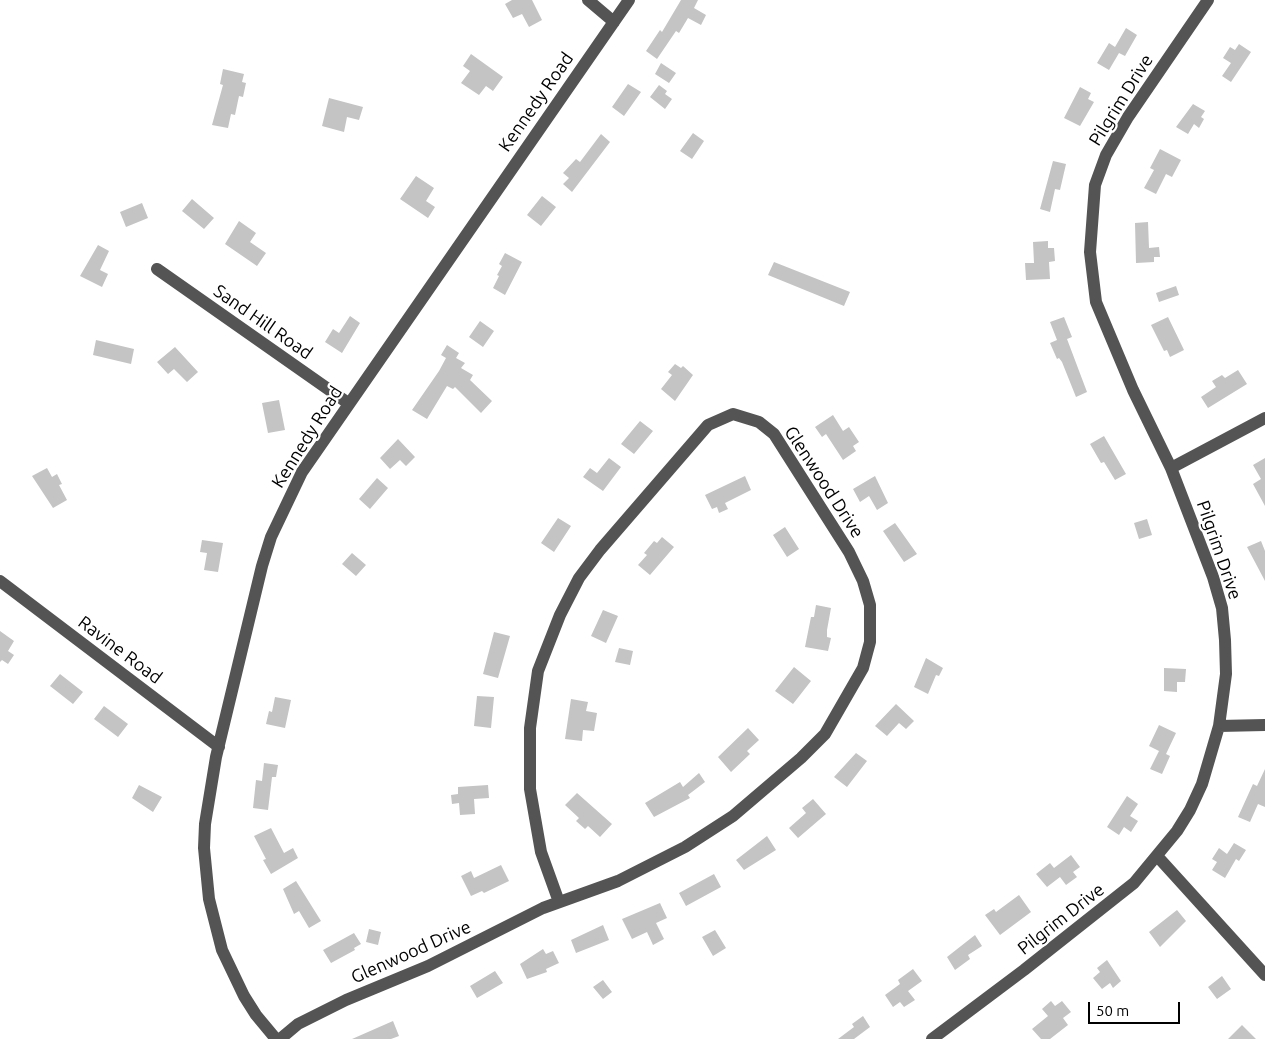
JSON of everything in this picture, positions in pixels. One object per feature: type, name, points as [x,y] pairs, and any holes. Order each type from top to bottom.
[{"type":"street","points":[[588,0],[614,22]]},
{"type":"street","name":"Kennedy Road","points":[[278,1039],[256,1015],[232,972],[214,925],[205,876],[205,824],[219,747],[254,593],[272,537],[302,472],[629,0]]},
{"type":"street","name":"Pilgrim Drive","points":[[932,1039],[1100,911],[1134,883],[1158,857],[1177,831],[1202,784],[1219,726],[1226,674],[1222,608],[1214,577],[1171,468],[1133,390],[1096,302],[1090,252],[1091,215],[1095,184],[1106,155],[1128,117],[1208,0]]},
{"type":"street","name":"Sand Hill Road","points":[[157,269],[348,403]]},
{"type":"street","name":"Glenwood Drive","points":[[278,1039],[298,1024],[346,1000],[428,966],[543,908],[627,877],[685,847],[733,816],[801,758],[825,734],[864,668],[872,624],[870,605],[863,581],[849,552],[774,434],[759,422],[733,414],[708,425],[600,550],[579,578],[560,615],[538,671],[530,728],[530,789],[541,852],[559,902]]},
{"type":"street","points":[[1171,468],[1265,418]]},
{"type":"street","name":"Ravine Road","points":[[0,581],[219,747]]},
{"type":"street","points":[[1219,726],[1265,725]]},
{"type":"street","points":[[1158,857],[1265,975]]},
{"type":"building","points":[[512,0],[532,0],[542,20],[529,27],[522,14],[513,18],[505,4]]},
{"type":"building","points":[[681,0],[698,0],[694,8],[706,15],[701,25],[688,18],[679,33],[676,31],[657,59],[646,51],[660,30],[662,32]]},
{"type":"building","points":[[1126,28],[1137,35],[1125,56],[1119,53],[1109,70],[1097,63],[1109,43],[1115,47]]},
{"type":"building","points":[[1239,44],[1251,52],[1231,82],[1222,76],[1231,63],[1223,58],[1230,47],[1235,50]]},
{"type":"building","points":[[471,54],[503,77],[493,91],[486,86],[479,95],[461,83],[470,71],[463,66]]},
{"type":"building","points":[[661,63],[676,73],[669,83],[655,74]]},
{"type":"building","points":[[223,69],[244,74],[242,82],[246,83],[243,97],[239,96],[235,115],[231,114],[228,128],[212,125],[223,85],[220,84]]},
{"type":"building","points":[[628,84],[641,92],[624,116],[612,107]]},
{"type":"building","points":[[659,85],[667,91],[665,94],[672,99],[665,109],[650,97]]},
{"type":"building","points":[[1080,87],[1091,93],[1088,99],[1094,102],[1080,126],[1064,118]]},
{"type":"building","points":[[329,98],[363,107],[359,120],[347,117],[344,132],[322,126]]},
{"type":"building","points":[[1193,104],[1205,111],[1201,117],[1204,119],[1199,128],[1194,124],[1188,134],[1176,127]]},
{"type":"building","points":[[693,133],[704,141],[692,159],[680,151]]},
{"type":"building","points":[[601,134],[610,142],[572,192],[563,184],[569,178],[563,173],[576,159],[580,162]]},
{"type":"building","points":[[1160,149],[1181,160],[1172,177],[1166,174],[1156,194],[1144,188],[1154,170],[1150,168]]},
{"type":"building","points":[[1053,161],[1066,164],[1060,190],[1055,189],[1050,212],[1040,209]]},
{"type":"building","points":[[416,176],[434,188],[426,201],[435,207],[428,218],[400,199]]},
{"type":"building","points":[[542,196],[556,207],[541,226],[527,215]]},
{"type":"building","points":[[192,199],[214,218],[204,229],[182,211]]},
{"type":"building","points":[[142,203],[148,218],[126,227],[120,212]]},
{"type":"building","points":[[239,221],[256,233],[250,242],[266,253],[257,266],[225,244]]},
{"type":"building","points":[[1148,222],[1149,248],[1159,247],[1160,257],[1154,257],[1154,262],[1136,263],[1135,223]]},
{"type":"building","points":[[1048,241],[1048,248],[1054,248],[1055,261],[1049,262],[1050,279],[1026,280],[1025,263],[1034,263],[1033,242]]},
{"type":"building","points":[[98,245],[109,251],[100,270],[108,274],[102,287],[80,276]]},
{"type":"building","points":[[505,253],[522,262],[505,295],[493,288],[502,266],[499,264]]},
{"type":"building","points":[[774,262],[850,292],[844,306],[768,275]]},
{"type":"building","points":[[1176,286],[1179,295],[1159,302],[1156,293]]},
{"type":"building","points":[[350,316],[360,323],[342,353],[325,342],[333,329],[339,333]]},
{"type":"building","points":[[1064,317],[1072,337],[1067,339],[1087,392],[1076,397],[1062,362],[1059,358],[1057,359],[1050,343],[1057,340],[1050,322]]},
{"type":"building","points":[[1168,317],[1184,350],[1170,357],[1167,350],[1164,351],[1151,325]]},
{"type":"building","points":[[480,321],[494,331],[483,347],[469,337]]},
{"type":"building","points":[[96,340],[134,349],[131,364],[93,355]]},
{"type":"building","points":[[447,345],[459,353],[456,358],[465,363],[461,368],[473,375],[470,380],[492,401],[481,413],[455,387],[453,389],[447,386],[427,419],[412,410],[446,358],[441,355]]},
{"type":"building","points":[[175,347],[198,372],[187,382],[174,369],[168,374],[157,362]]},
{"type":"building","points":[[675,364],[681,368],[683,366],[693,375],[675,401],[661,389],[672,375],[668,372]]},
{"type":"building","points":[[1238,370],[1247,384],[1208,408],[1201,397],[1216,387],[1212,381],[1222,375],[1225,378]]},
{"type":"building","points":[[279,400],[285,430],[268,433],[262,403]]},
{"type":"building","points":[[833,415],[843,431],[849,427],[859,442],[853,446],[856,451],[843,460],[826,434],[822,437],[815,427]]},
{"type":"building","points":[[640,421],[653,431],[634,454],[621,444]]},
{"type":"building","points":[[1104,436],[1126,474],[1115,480],[1104,462],[1101,463],[1090,444]]},
{"type":"building","points":[[398,439],[415,457],[406,466],[400,460],[390,469],[380,458]]},
{"type":"building","points":[[609,458],[621,467],[603,491],[583,477],[590,468],[597,473]]},
{"type":"building","points":[[1265,458],[1265,506],[1253,484],[1261,479],[1253,465]]},
{"type":"building","points":[[47,468],[52,477],[57,474],[62,484],[59,485],[67,500],[53,508],[32,476]]},
{"type":"building","points":[[745,476],[751,490],[725,503],[728,509],[719,513],[717,507],[712,509],[705,495]]},
{"type":"building","points":[[875,476],[888,503],[877,510],[869,496],[860,502],[853,489]]},
{"type":"building","points":[[377,478],[388,488],[370,509],[359,499]]},
{"type":"building","points":[[558,518],[571,526],[554,552],[541,543]]},
{"type":"building","points":[[1147,519],[1152,535],[1139,539],[1134,523]]},
{"type":"building","points":[[895,523],[917,554],[904,562],[883,531]]},
{"type":"building","points":[[785,527],[799,549],[787,557],[773,535]]},
{"type":"building","points":[[662,537],[674,547],[650,575],[638,565],[647,555],[644,553],[654,541],[657,543]]},
{"type":"building","points":[[202,540],[223,543],[218,572],[204,570],[207,553],[200,552]]},
{"type":"building","points":[[1261,541],[1265,551],[1265,581],[1247,547]]},
{"type":"building","points":[[352,553],[366,565],[356,576],[342,564]]},
{"type":"building","points":[[816,605],[831,608],[827,630],[827,637],[831,638],[828,651],[805,647],[811,617],[814,617]]},
{"type":"building","points":[[603,610],[618,616],[606,643],[591,636]]},
{"type":"building","points":[[0,631],[14,641],[8,651],[14,655],[8,664],[2,660],[0,662]]},
{"type":"building","points":[[494,632],[510,636],[498,678],[483,674]]},
{"type":"building","points":[[619,648],[633,651],[630,665],[615,662]]},
{"type":"building","points":[[926,658],[943,668],[939,676],[936,675],[928,694],[914,687]]},
{"type":"building","points":[[794,667],[811,681],[793,704],[775,691]]},
{"type":"building","points":[[1164,668],[1186,669],[1185,682],[1177,682],[1177,692],[1164,691]]},
{"type":"building","points":[[60,674],[83,692],[73,704],[50,686]]},
{"type":"building","points":[[477,696],[494,697],[491,728],[474,726]]},
{"type":"building","points":[[275,697],[291,700],[285,728],[266,724],[269,711],[272,712]]},
{"type":"building","points":[[571,699],[588,702],[586,711],[597,713],[594,731],[583,730],[582,741],[565,739]]},
{"type":"building","points":[[896,704],[914,721],[906,729],[899,723],[887,736],[875,726]]},
{"type":"building","points":[[104,706],[128,724],[118,737],[94,719]]},
{"type":"building","points":[[1159,725],[1176,733],[1166,754],[1170,756],[1162,774],[1150,769],[1159,751],[1149,746]]},
{"type":"building","points":[[748,728],[759,740],[747,751],[750,754],[731,772],[718,757]]},
{"type":"building","points":[[856,753],[867,761],[847,787],[834,777]]},
{"type":"building","points":[[264,763],[278,765],[276,777],[272,777],[268,810],[253,808],[256,780],[262,781]]},
{"type":"building","points":[[1265,769],[1265,807],[1258,804],[1250,822],[1238,817],[1253,784],[1257,786]]},
{"type":"building","points":[[699,773],[705,782],[688,795],[690,798],[654,817],[645,803],[680,782],[683,787]]},
{"type":"building","points":[[139,785],[162,797],[153,812],[132,798]]},
{"type":"building","points":[[488,785],[489,798],[474,799],[475,814],[460,815],[459,803],[452,804],[451,795],[458,794],[458,787]]},
{"type":"building","points":[[577,793],[612,824],[600,837],[588,826],[585,829],[576,821],[579,818],[565,805]]},
{"type":"building","points":[[1127,796],[1138,804],[1130,816],[1138,821],[1131,832],[1124,827],[1119,835],[1107,827]]},
{"type":"building","points":[[813,799],[826,814],[798,838],[789,828],[806,813],[802,808]]},
{"type":"building","points":[[271,828],[284,853],[293,848],[298,858],[271,874],[263,860],[266,859],[254,836]]},
{"type":"building","points":[[767,836],[776,850],[744,870],[736,860]]},
{"type":"building","points":[[1234,843],[1246,850],[1239,861],[1236,859],[1225,878],[1212,870],[1217,862],[1212,859],[1219,848],[1227,854]]},
{"type":"building","points":[[1071,855],[1080,867],[1073,872],[1077,877],[1066,885],[1060,877],[1047,887],[1036,874],[1050,863],[1054,868]]},
{"type":"building","points":[[501,865],[509,881],[484,893],[482,891],[471,896],[461,876],[471,871],[474,878]]},
{"type":"building","points":[[714,874],[721,887],[686,906],[679,893]]},
{"type":"building","points":[[296,881],[321,921],[309,928],[299,911],[294,914],[283,889]]},
{"type":"building","points":[[1019,895],[1031,912],[1000,935],[985,915],[994,909],[996,912]]},
{"type":"building","points":[[660,903],[667,918],[656,923],[664,939],[653,945],[647,932],[632,939],[622,919]]},
{"type":"building","points":[[1177,910],[1186,921],[1160,947],[1149,932]]},
{"type":"building","points":[[603,925],[609,940],[576,953],[571,940]]},
{"type":"building","points":[[369,929],[381,932],[378,945],[366,942]]},
{"type":"building","points":[[715,930],[726,948],[713,956],[702,937]]},
{"type":"building","points":[[354,933],[361,944],[354,948],[355,950],[331,963],[323,950]]},
{"type":"building","points":[[975,935],[982,946],[968,955],[970,959],[955,970],[947,957]]},
{"type":"building","points":[[543,949],[546,954],[553,951],[559,963],[546,969],[547,972],[527,979],[520,964]]},
{"type":"building","points":[[1107,960],[1121,981],[1113,988],[1110,983],[1102,989],[1093,978],[1100,972],[1097,968]]},
{"type":"building","points":[[913,969],[922,981],[908,991],[915,1000],[904,1007],[900,1002],[893,1007],[885,995],[900,984],[898,980]]},
{"type":"building","points":[[495,971],[503,983],[477,998],[470,986]]},
{"type":"building","points":[[1222,976],[1231,989],[1217,999],[1208,987]]},
{"type":"building","points":[[603,980],[612,992],[603,999],[593,987]]},
{"type":"building","points":[[1051,1001],[1055,1006],[1062,1001],[1071,1012],[1063,1018],[1068,1025],[1050,1039],[1041,1039],[1032,1029],[1048,1016],[1042,1009]]},
{"type":"building","points":[[863,1016],[870,1027],[854,1039],[838,1039],[854,1027],[852,1024]]},
{"type":"building","points":[[393,1021],[399,1036],[391,1039],[352,1039]]},
{"type":"building","points":[[1242,1025],[1256,1039],[1228,1039]]}]
